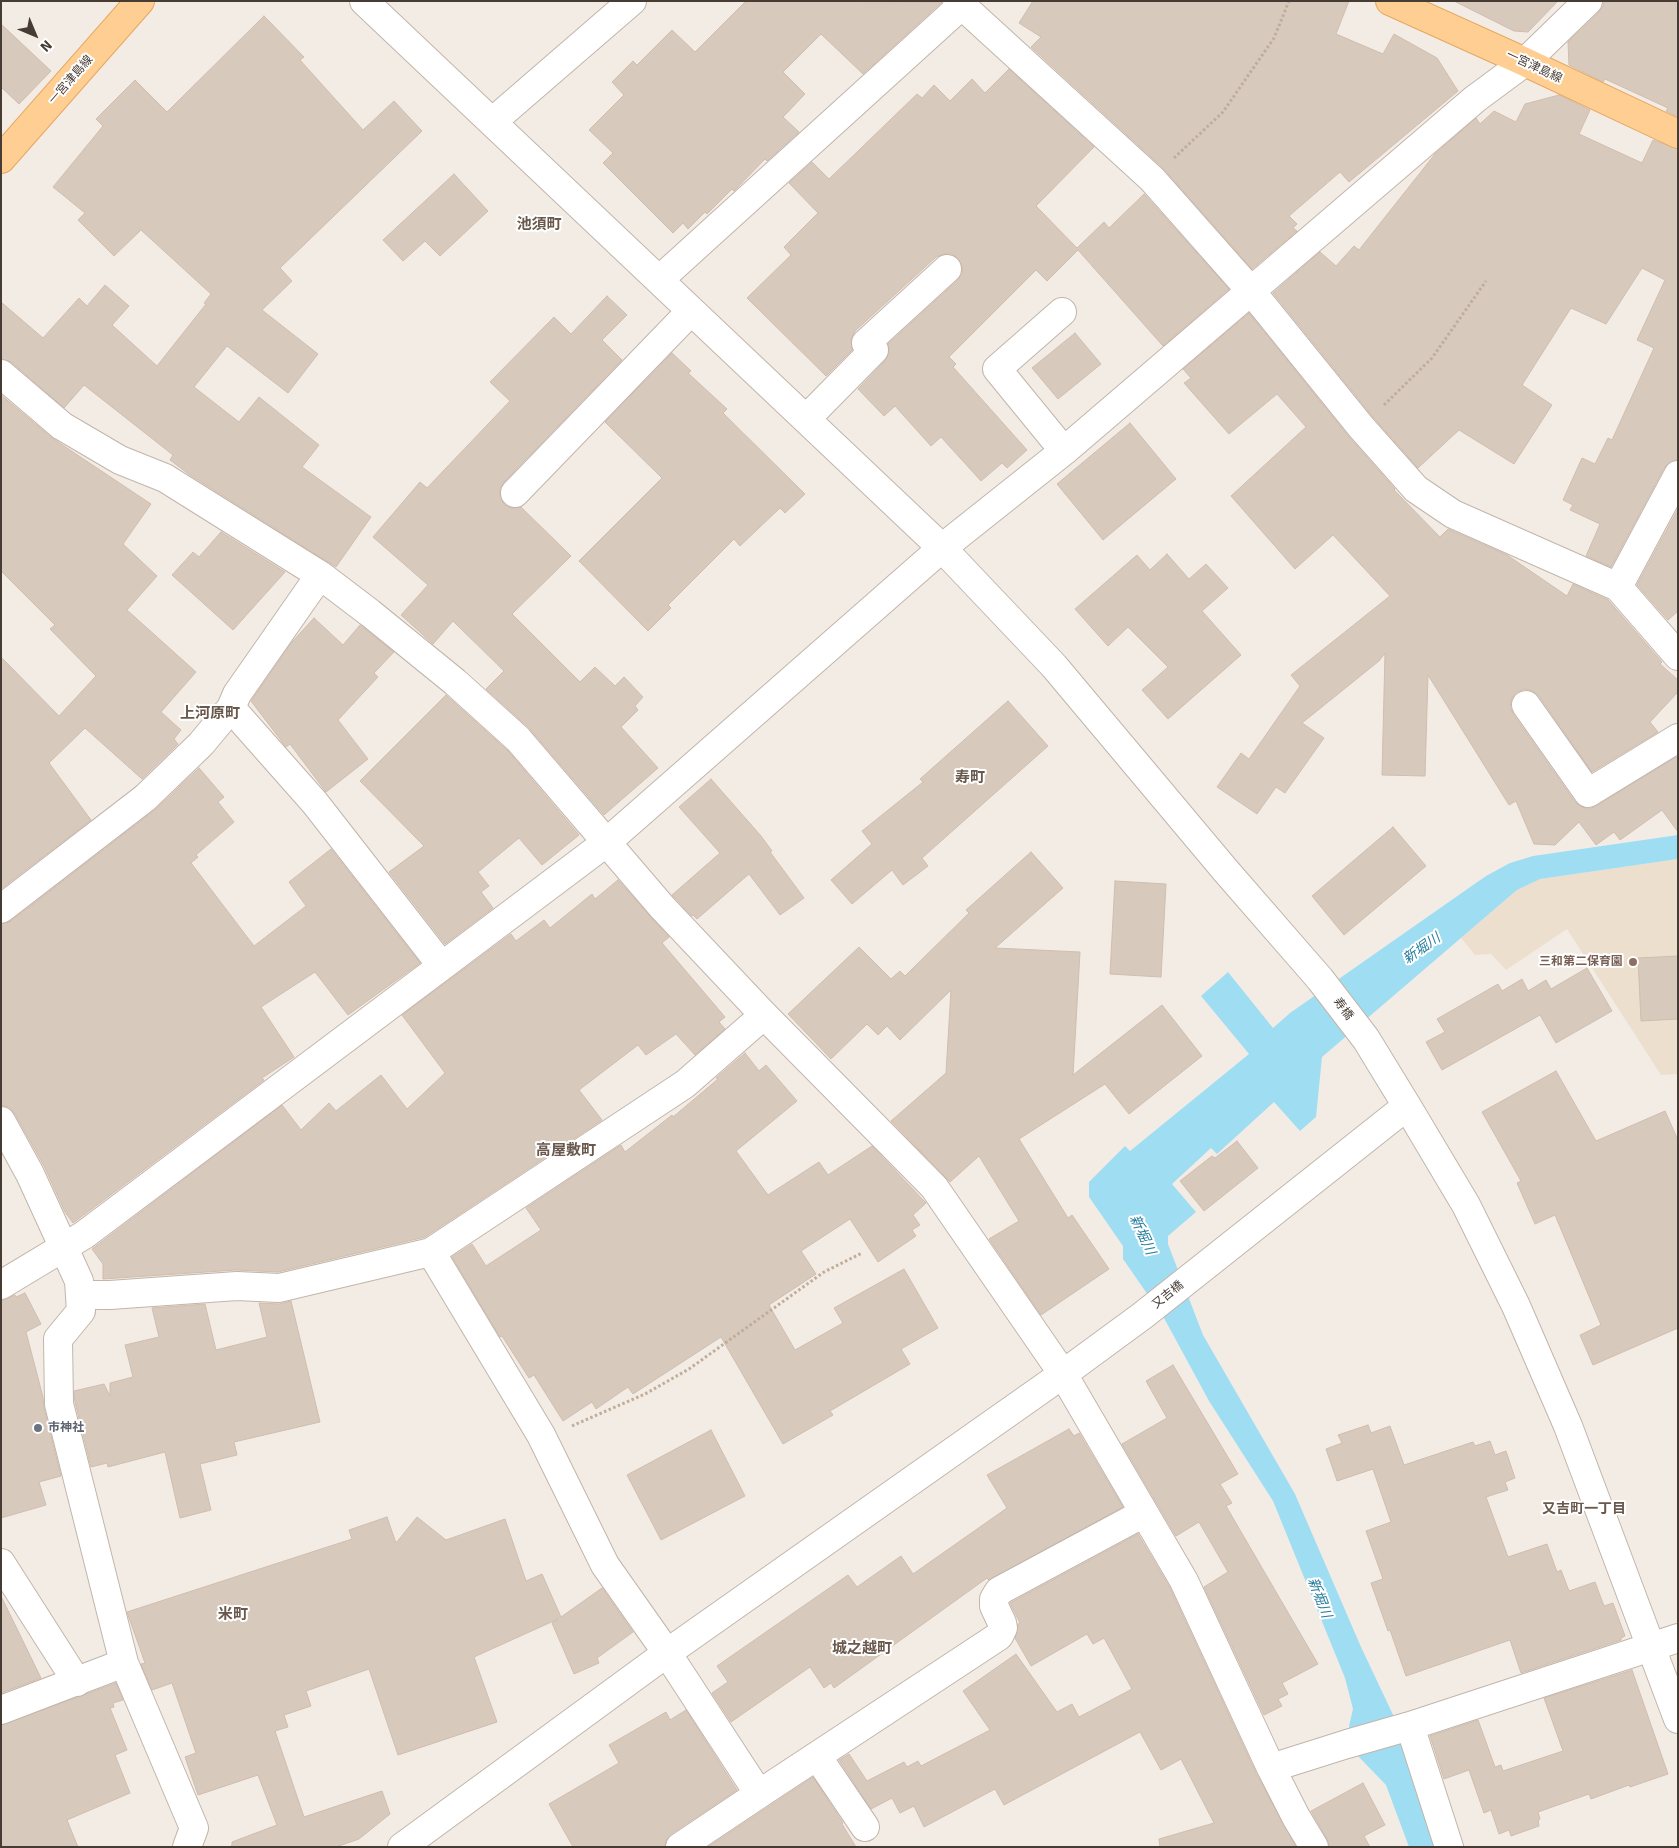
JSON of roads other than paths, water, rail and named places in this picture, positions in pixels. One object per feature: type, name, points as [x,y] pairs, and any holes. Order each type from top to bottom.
[{"type":"main road","name":"一宮津島線","points":[[1,159],[140,1]]},
{"type":"main road","name":"一宮津島線","points":[[1390,1],[1678,134]]},
{"type":"street","name":"寿橋","points":[[364,1],[942,548],[1054,666],[1226,871],[1320,979],[1366,1040],[1407,1106],[1470,1213],[1516,1306],[1568,1426],[1678,1719]]},
{"type":"street","points":[[492,122],[632,1]]},
{"type":"street","points":[[1,1285],[84,1235],[607,842],[942,548],[1064,451],[1475,99],[1525,62],[1588,1]]},
{"type":"street","points":[[659,280],[959,4],[1152,179],[1250,290],[1361,427],[1416,489],[1453,514],[1618,587],[1678,656]]},
{"type":"street","points":[[806,419],[874,350],[866,343],[947,269]]},
{"type":"street","points":[[515,493],[691,311]]},
{"type":"street","points":[[1062,312],[997,369],[1064,451]]},
{"type":"street","points":[[1,374],[62,426],[120,460],[165,478],[320,575],[455,682],[518,739],[662,907],[764,1015],[934,1187],[1063,1374],[1184,1581],[1271,1768],[1314,1847]]},
{"type":"street","points":[[1618,587],[1678,475]]},
{"type":"street","points":[[1,909],[145,798],[201,744],[231,708],[238,694],[320,575]]},
{"type":"street","points":[[1526,705],[1588,793],[1678,738]]},
{"type":"street","points":[[231,708],[315,803],[442,966]]},
{"type":"street","points":[[80,1295],[110,1295],[236,1286],[279,1288],[431,1252],[685,1084],[764,1015]]},
{"type":"street","name":"又吉橋","points":[[402,1847],[667,1653],[1063,1374],[1142,1316],[1407,1106]]},
{"type":"street","points":[[1,1121],[30,1174],[79,1281],[81,1311],[58,1339],[59,1404],[124,1664],[194,1828],[187,1847]]},
{"type":"street","points":[[431,1252],[541,1435],[605,1565],[667,1653],[759,1794]]},
{"type":"street","points":[[680,1847],[999,1636],[1003,1628],[994,1606],[994,1599],[1000,1591],[1144,1513]]},
{"type":"street","points":[[1,1563],[77,1682]]},
{"type":"street","points":[[1271,1768],[1410,1726],[1678,1638]]},
{"type":"street","points":[[1,1710],[124,1664]]},
{"type":"street","points":[[1410,1726],[1449,1847]]},
{"type":"street","points":[[817,1756],[865,1827]]},
{"type":"water","name":"新堀川","points":[[1678,835],[1678,859],[1540,879],[1517,890],[1322,1057],[1316,1117],[1300,1131],[1274,1102],[1217,1154],[1211,1148],[1172,1184],[1196,1212],[1168,1236],[1168,1244],[1203,1335],[1295,1494],[1361,1647],[1404,1738],[1411,1777],[1437,1847],[1409,1847],[1386,1785],[1355,1753],[1349,1726],[1353,1709],[1345,1678],[1273,1501],[1209,1401],[1164,1318],[1123,1259],[1123,1246],[1089,1197],[1089,1182],[1125,1146],[1130,1151],[1249,1054],[1201,996],[1228,972],[1273,1028],[1290,1013],[1486,876],[1510,863],[1533,856]]},
{"type":"place","name":"三和第二保育園","points":[[1633,962]]},
{"type":"place","name":"市神社","points":[[38,1428]]},
{"type":"district","name":"池須町","points":[[539,225]]},
{"type":"district","name":"上河原町","points":[[210,714]]},
{"type":"district","name":"寿町","points":[[970,778]]},
{"type":"district","name":"高屋敷町","points":[[566,1151]]},
{"type":"district","name":"又吉町一丁目","points":[[1584,1509]]},
{"type":"district","name":"米町","points":[[233,1615]]},
{"type":"district","name":"城之越町","points":[[862,1649]]}]
